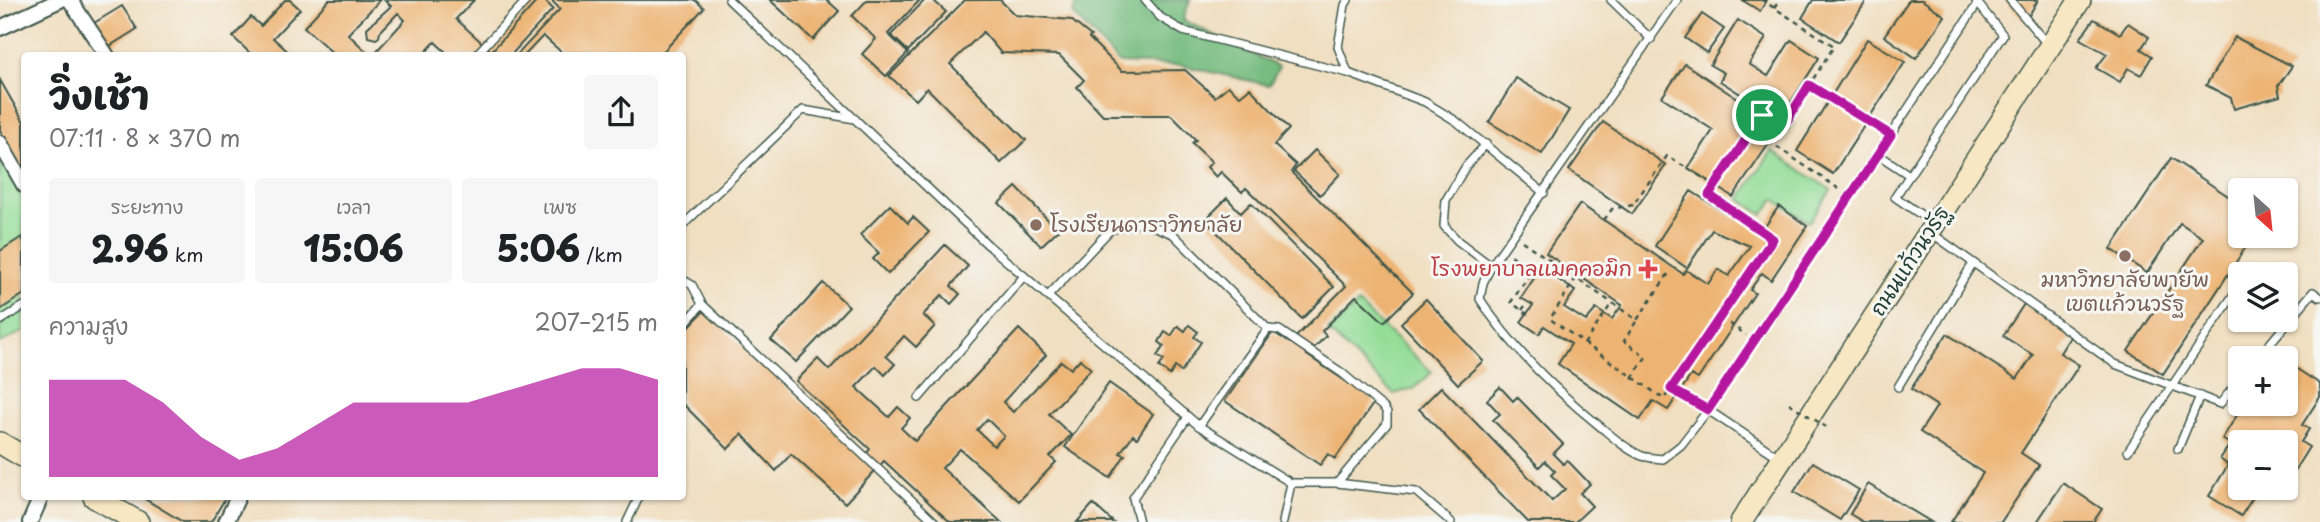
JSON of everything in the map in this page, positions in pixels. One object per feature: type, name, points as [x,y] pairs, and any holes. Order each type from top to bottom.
[{"type":"street","points":[[0,28],[60,0]]},
{"type":"street","points":[[70,0],[104,52]]},
{"type":"street","name":"ถนนแก้วนวรัฐ","points":[[1741,522],[2080,0]]},
{"type":"street","points":[[0,143],[21,180]]},
{"type":"street","points":[[0,443],[21,455]]},
{"type":"street","points":[[30,522],[40,500]]},
{"type":"street","points":[[99,500],[138,522]]},
{"type":"street","points":[[226,522],[237,500]]},
{"type":"lane","points":[[479,52],[527,0]]},
{"type":"lane","points":[[729,0],[1024,276],[1199,426],[1291,484],[1337,483],[1416,492],[1451,522]]},
{"type":"lane","points":[[1145,0],[1160,17],[1183,31],[1348,73],[1425,102],[1457,121],[1544,193]]},
{"type":"lane","points":[[1348,0],[1338,47],[1348,73]]},
{"type":"lane","points":[[1611,0],[1651,39]]},
{"type":"lane","points":[[1677,0],[1491,266],[1483,283],[1480,299],[1495,324],[1520,352],[1572,404],[1627,448],[1643,456],[1663,459],[1681,445],[1708,410],[1879,155],[1976,2],[2003,34],[1895,197],[1973,263],[2115,364],[2220,404],[2228,394]]},
{"type":"lane","points":[[2010,0],[2050,47]]},
{"type":"lane","points":[[686,222],[803,110],[856,120]]},
{"type":"lane","points":[[1486,144],[1466,166],[1446,200],[1444,226],[1458,241],[1491,266]]},
{"type":"lane","points":[[1879,155],[1909,175]]},
{"type":"lane","points":[[1048,296],[1110,230],[1143,222],[1173,234],[1268,329],[1279,330],[1342,373],[1384,408],[1387,424],[1337,483]]},
{"type":"lane","points":[[1898,387],[1973,263]]},
{"type":"lane","points":[[919,398],[1024,276]]},
{"type":"lane","points":[[686,281],[692,285],[702,304],[935,522]]},
{"type":"lane","points":[[2268,346],[2313,292],[2320,297]]},
{"type":"lane","points":[[2128,451],[2228,303]]},
{"type":"lane","points":[[686,322],[702,304]]},
{"type":"lane","points":[[0,321],[21,308]]},
{"type":"lane","points":[[1199,426],[1268,329]]},
{"type":"lane","points":[[2178,449],[2200,396]]},
{"type":"lane","points":[[1708,410],[1781,458]]},
{"type":"lane","points":[[1139,522],[1133,498],[1188,416]]},
{"type":"lane","points":[[1283,522],[1291,484]]},
{"type":"lane","points":[[627,522],[638,500]]},
{"type":"path","points":[[1576,278],[1550,318],[1664,399],[1718,316],[1773,239],[1709,195],[1768,106],[1788,119],[1834,46],[1762,0]]},
{"type":"path","points":[[1774,8],[1780,0]]},
{"type":"path","points":[[1809,85],[1891,135]]},
{"type":"path","points":[[1752,130],[1851,197]]},
{"type":"path","points":[[1604,220],[1612,209],[1633,205],[1667,156],[1714,185]]},
{"type":"path","points":[[1513,235],[1637,320]]},
{"type":"path","points":[[1503,250],[1532,271],[1511,302],[1527,314]]},
{"type":"path","points":[[1632,378],[1646,357],[1624,341],[1669,273]]},
{"type":"path","points":[[1522,310],[1528,302]]},
{"type":"path","points":[[1584,344],[1612,303]]},
{"type":"path","points":[[1718,316],[1754,341]]},
{"type":"path","points":[[1671,389],[1708,410]]},
{"type":"path","points":[[1789,403],[1826,427]]},
{"type":"green space","points":[[1190,0],[1183,20],[1279,67],[1269,85],[1180,65],[1119,63],[1073,14],[1076,3]]},
{"type":"green space","points":[[1772,151],[1831,190],[1809,222],[1774,199],[1763,215],[1740,199]]},
{"type":"green space","points":[[0,158],[21,195],[21,332],[0,343]]},
{"type":"green space","points":[[1358,304],[1432,372],[1415,388],[1394,394],[1328,331]]},
{"type":"building","points":[[285,0],[290,0],[300,9],[273,38],[289,52],[249,52],[233,37],[251,17],[261,26]]},
{"type":"building","points":[[329,0],[380,0],[348,34],[367,52],[332,52],[304,27]]},
{"type":"building","points":[[384,0],[474,0],[456,19],[489,49],[486,52],[446,52],[435,42],[426,52],[376,52],[405,20],[398,13],[380,32],[379,37],[368,37],[367,28],[391,6]]},
{"type":"building","points":[[538,0],[544,0],[553,9],[514,52],[491,52]]},
{"type":"building","points":[[551,0],[695,0],[704,8],[663,52],[561,52],[543,36],[528,52],[520,52],[560,9]]},
{"type":"building","points":[[770,0],[827,0],[839,11],[813,40]]},
{"type":"building","points":[[867,0],[920,0],[888,34],[908,53],[886,76],[862,54],[876,39],[852,16]]},
{"type":"building","points":[[925,0],[933,0],[946,12],[908,51],[891,35]]},
{"type":"building","points":[[965,0],[1000,0],[1015,15],[1071,20],[1091,36],[1089,38],[1122,71],[1185,70],[1215,97],[1228,86],[1240,96],[1250,88],[1289,129],[1274,145],[1296,165],[1291,172],[1413,293],[1384,322],[1356,296],[1322,331],[1326,336],[1307,355],[1375,401],[1335,459],[1328,454],[1320,465],[1225,401],[1273,332],[1290,343],[1346,286],[1246,188],[1242,192],[1221,172],[1216,177],[1207,167],[1212,162],[1192,143],[1196,140],[1171,115],[1103,115],[1077,87],[1084,80],[1059,55],[1001,53],[983,32],[950,64],[1026,140],[1001,163],[927,88],[916,100],[889,76]]},
{"type":"building","points":[[1742,0],[1767,0],[1760,11]]},
{"type":"building","points":[[1813,0],[1867,0],[1839,42],[1802,18]]},
{"type":"building","points":[[1909,0],[1922,0],[1945,16],[1916,58],[1884,36]]},
{"type":"building","points":[[2005,0],[2038,0],[2025,22]]},
{"type":"building","points":[[122,6],[137,29],[108,47],[94,23]]},
{"type":"building","points":[[1702,14],[1724,29],[1707,53],[1685,38]]},
{"type":"building","points":[[2094,19],[2120,34],[2128,23],[2149,37],[2141,49],[2152,56],[2141,75],[2128,68],[2120,82],[2096,68],[2107,54],[2080,39]]},
{"type":"building","points":[[1738,20],[1766,38],[1749,64],[1768,76],[1791,40],[1819,58],[1785,111],[1765,99],[1761,107],[1720,81],[1724,73],[1710,65]]},
{"type":"building","points":[[2235,37],[2292,66],[2278,86],[2280,96],[2234,109],[2231,98],[2206,85]]},
{"type":"building","points":[[1867,39],[1905,62],[1833,174],[1797,151]]},
{"type":"building","points":[[1685,64],[1780,127],[1733,197],[1688,168],[1713,130],[1662,97]]},
{"type":"building","points":[[1516,78],[1569,110],[1542,154],[1489,122]]},
{"type":"building","points":[[0,80],[21,117],[21,167],[0,130]]},
{"type":"building","points":[[1603,122],[1666,165],[1632,214],[1569,170]]},
{"type":"building","points":[[1315,150],[1340,174],[1320,195],[1294,171]]},
{"type":"building","points":[[2171,158],[2228,196],[2228,248],[2245,248],[2236,262],[2228,262],[2228,274],[2163,374],[2128,351],[2203,238],[2180,223],[2147,273],[2111,249]]},
{"type":"building","points":[[1016,187],[1058,230],[1041,246],[999,203]]},
{"type":"building","points":[[1691,191],[1724,212],[1764,228],[1779,206],[1807,226],[1771,280],[1762,273],[1750,290],[1755,293],[1698,379],[1691,375],[1668,410],[1653,401],[1640,420],[1558,364],[1571,344],[1544,326],[1539,334],[1521,322],[1533,305],[1521,298],[1541,268],[1575,291],[1564,307],[1586,321],[1596,309],[1612,319],[1622,305],[1546,253],[1580,204],[1683,274],[1686,270],[1708,284],[1718,269],[1729,276],[1750,246],[1712,230],[1687,268],[1655,246]]},
{"type":"building","points":[[1227,198],[1241,213],[1251,203],[1334,287],[1302,319],[1205,220]]},
{"type":"building","points":[[890,205],[908,223],[913,217],[929,232],[888,274],[873,259],[879,253],[860,235]]},
{"type":"building","points":[[21,238],[21,296],[0,310],[0,251]]},
{"type":"building","points":[[945,245],[968,266],[951,286],[960,294],[951,304],[942,295],[923,315],[935,326],[916,347],[904,336],[886,356],[895,364],[885,375],[876,366],[856,387],[889,417],[898,407],[910,418],[901,428],[915,441],[1019,329],[1046,355],[1003,402],[1013,412],[1061,361],[1071,369],[1080,359],[1091,369],[1049,414],[1071,435],[1050,457],[1056,462],[1019,501],[960,449],[942,468],[1001,522],[950,522],[884,461],[845,503],[791,454],[776,471],[742,434],[728,449],[686,407],[686,330],[704,311],[863,458],[870,449],[796,381],[818,359],[829,370]],"holes":[[[987,419],[1004,436],[994,446],[977,430]]]},
{"type":"building","points":[[823,283],[849,306],[796,362],[771,340]]},
{"type":"building","points":[[1426,299],[1483,361],[1458,384],[1401,323]]},
{"type":"building","points":[[2024,304],[2072,334],[2060,353],[2079,365],[2021,453],[2039,465],[2001,522],[1951,522],[1983,473],[1920,432],[1937,406],[1911,389],[1947,334],[2017,379],[2033,355],[2003,336]]},
{"type":"building","points":[[1189,325],[1198,332],[1194,337],[1201,342],[1181,372],[1175,367],[1170,375],[1159,367],[1164,360],[1157,356],[1164,346],[1159,342],[1165,332],[1171,336],[1178,326],[1185,331]]},
{"type":"building","points":[[2298,370],[2320,384],[2320,397],[2302,425],[2309,429],[2301,442],[2309,447],[2298,465],[2298,430],[2228,430],[2228,443],[2222,439],[2236,416],[2298,416]]},
{"type":"building","points":[[1109,383],[1153,414],[1137,438],[1133,435],[1120,453],[1125,455],[1110,478],[1065,447]]},
{"type":"building","points":[[1441,387],[1552,501],[1565,489],[1551,475],[1555,471],[1545,461],[1539,467],[1493,420],[1500,414],[1487,400],[1500,387],[1513,401],[1517,397],[1563,444],[1553,454],[1563,464],[1567,460],[1590,484],[1580,493],[1592,506],[1575,522],[1528,522],[1419,409]]},
{"type":"building","points":[[2228,447],[2228,465],[2220,459]]},
{"type":"building","points":[[1813,462],[1859,490],[1840,520],[1794,492]]},
{"type":"building","points":[[2228,465],[2228,500],[2251,500],[2241,516],[2209,496]]},
{"type":"building","points":[[2063,483],[2102,509],[2093,522],[2037,522]]},
{"type":"building","points":[[1868,484],[1931,522],[1863,522],[1850,514]]},
{"type":"building","points":[[147,500],[224,500],[211,522],[183,522]]},
{"type":"building","points":[[1093,504],[1113,522],[1077,522]]},
{"type":"place","name":"โรงเรียนดาราวิทยาลัย","points":[[1036,225]]},
{"type":"place","name":"มหาวิทยาลัยพายัพ เขตแก้วนวรัฐ","points":[[2125,256]]},
{"type":"place","name":"โรงพยาบาลแมคคอมิก","points":[[1648,269]]},
{"type":"route","points":[[1809,85],[1891,135],[1708,410],[1671,389],[1718,316],[1773,239],[1709,195],[1762,115],[1768,106],[1788,119],[1809,85]]}]
